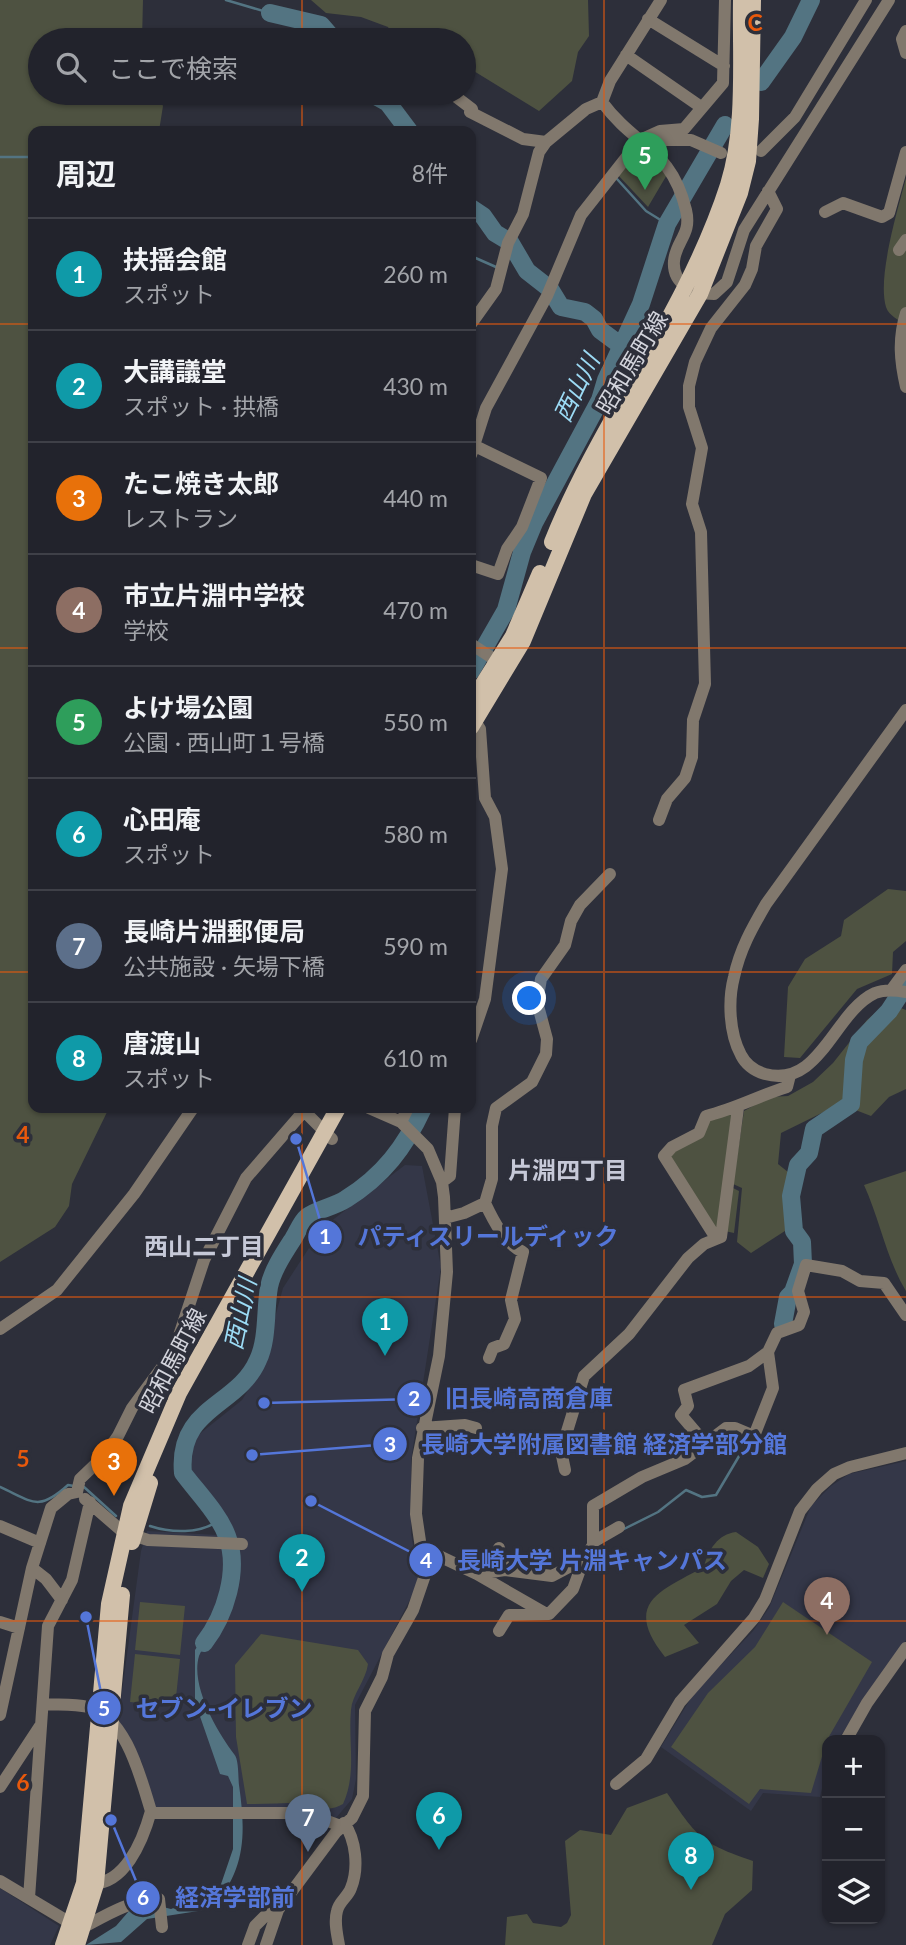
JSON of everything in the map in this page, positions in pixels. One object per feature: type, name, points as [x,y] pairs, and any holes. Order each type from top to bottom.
[{"type":"main road","name":"昭和馬町線","points":[[692,290],[735,157],[741,0]]},
{"type":"main road","name":"昭和馬町線","points":[[476,708],[527,605],[573,490],[692,290],[740,193],[748,162],[752,0]]},
{"type":"main road","name":"昭和馬町線","points":[[328,1137],[336,1113]]},
{"type":"main road","name":"昭和馬町線","points":[[77,1945],[78,1926],[90,1884],[105,1718],[109,1604],[139,1482],[179,1393],[328,1137],[346,1113]]},
{"type":"main road","name":"昭和馬町線","points":[[63,1945],[78,1926]]},
{"type":"street","points":[[476,317],[496,289],[509,240],[523,214],[539,152],[546,142],[565,129],[586,108],[602,102],[610,80],[661,0]]},
{"type":"street","points":[[476,438],[486,408],[549,289],[581,215],[640,140],[660,131],[684,129],[723,83],[725,0]]},
{"type":"street","points":[[761,151],[795,117],[866,0]]},
{"type":"street","points":[[602,102],[616,121],[670,167],[678,181],[687,214],[688,230],[674,262],[677,276],[692,290],[714,294],[727,282],[744,230],[889,0]]},
{"type":"street","points":[[648,19],[724,66]]},
{"type":"street","points":[[906,31],[902,39],[906,53]]},
{"type":"street","points":[[626,55],[701,107]]},
{"type":"street","points":[[467,105],[472,109],[471,112],[523,139],[546,142]]},
{"type":"street","points":[[640,140],[699,142],[721,153]]},
{"type":"street","points":[[825,212],[843,203],[883,217],[889,214],[906,152]]},
{"type":"street","points":[[659,820],[667,799],[685,778],[692,757],[693,720],[705,684],[701,532],[692,504],[702,448],[689,407],[689,386],[695,362],[711,328],[745,285],[752,269],[756,246],[776,209],[768,191]]},
{"type":"street","points":[[906,313],[900,338],[900,364],[906,387]]},
{"type":"street","points":[[476,452],[541,478],[523,527],[507,549],[498,574],[476,567]]},
{"type":"street","points":[[476,648],[498,662]]},
{"type":"street","points":[[906,710],[766,904],[746,938],[731,987],[735,1042],[742,1058],[756,1071],[774,1076],[790,1075],[807,1066],[858,1006],[874,994],[892,989],[906,992]]},
{"type":"street","points":[[476,722],[480,729],[485,798],[495,817],[502,869],[485,999],[476,1025]]},
{"type":"street","points":[[489,1357],[493,1348],[504,1344],[515,1319],[511,1300],[523,1261],[523,1252],[514,1248],[498,1228],[485,1203],[492,1179],[492,1126],[496,1108],[532,1082],[546,1054],[547,1039],[537,1002],[541,979],[565,945],[571,921],[580,905],[610,874]]},
{"type":"street","points":[[892,989],[906,970]]},
{"type":"street","points":[[716,1238],[664,1156],[672,1147],[699,1133],[706,1116],[738,1108],[747,1101],[787,1087],[790,1075]]},
{"type":"street","points":[[565,1470],[561,1451],[584,1376],[629,1334],[688,1258],[704,1244],[720,1237],[738,1108]]},
{"type":"street","points":[[0,1329],[57,1290],[134,1194],[190,1113]]},
{"type":"street","points":[[0,1715],[32,1568],[51,1508],[77,1489],[80,1479],[118,1436],[132,1408],[174,1351],[204,1261],[246,1178],[300,1113]]},
{"type":"street","points":[[306,1113],[328,1137]]},
{"type":"street","points":[[266,1945],[278,1910],[342,1825],[352,1818],[363,1796],[365,1711],[382,1677],[388,1654],[424,1584],[416,1514],[422,1428],[439,1356],[447,1272],[442,1181],[428,1149],[401,1122],[380,1113]]},
{"type":"street","points":[[401,1122],[406,1113]]},
{"type":"street","points":[[442,1181],[450,1176],[454,1113]]},
{"type":"street","points":[[444,1217],[464,1213],[485,1203]]},
{"type":"street","points":[[704,1442],[681,1415],[688,1406],[684,1390],[749,1366],[768,1352],[777,1333],[799,1325],[804,1312],[797,1291],[806,1265],[842,1270],[860,1281],[884,1283],[906,1315]]},
{"type":"street","points":[[420,1547],[477,1574],[550,1614],[573,1589],[593,1542],[593,1506],[642,1477],[685,1459],[704,1442],[726,1428],[735,1428],[754,1436],[773,1388],[768,1352]]},
{"type":"street","points":[[422,1428],[465,1425],[477,1428]]},
{"type":"street","points":[[616,1784],[646,1759],[680,1702],[754,1618],[765,1600],[800,1511],[817,1489],[850,1466],[906,1453]]},
{"type":"street","points":[[77,1489],[128,1534],[148,1540],[242,1544]]},
{"type":"street","points":[[29,1898],[48,1626],[72,1580],[90,1502]]},
{"type":"street","points":[[0,1526],[40,1543]]},
{"type":"street","points":[[593,1542],[619,1527]]},
{"type":"street","points":[[499,1548],[505,1570]]},
{"type":"street","points":[[477,1574],[505,1570],[552,1576],[584,1559]]},
{"type":"street","points":[[32,1568],[46,1579],[62,1600]]},
{"type":"street","points":[[499,1631],[509,1615],[543,1612]]},
{"type":"street","points":[[0,1622],[19,1628]]},
{"type":"street","points":[[849,1735],[867,1703],[906,1648]]},
{"type":"street","points":[[44,1704],[89,1708],[105,1718],[132,1753],[151,1813],[123,1872],[108,1882],[90,1884]]},
{"type":"street","points":[[0,1787],[42,1723]]},
{"type":"street","points":[[151,1813],[306,1813],[342,1825],[353,1844],[355,1862],[351,1889],[341,1900],[336,1913],[338,1945]]},
{"type":"street","points":[[0,1881],[78,1926],[144,1899],[159,1899],[162,1927]]},
{"type":"street","points":[[248,1945],[255,1926],[271,1910],[278,1910]]},
{"type":"shaded area","points":[[405,1165],[422,1166],[441,1267],[411,1460],[411,1533],[418,1574],[416,1588],[355,1705],[356,1779],[352,1799],[336,1818],[156,1809],[142,1763],[118,1721],[141,1551],[147,1531],[235,1536],[192,1472],[191,1447],[197,1436],[242,1400],[261,1369],[283,1288],[322,1228]]},
{"type":"shaded area","points":[[906,1461],[906,1640],[841,1735],[822,1735],[820,1797],[763,1793],[751,1811],[661,1747],[694,1693],[753,1631],[769,1608],[811,1506],[831,1486],[849,1474]]},
{"type":"shaded area","points":[[213,1623],[222,1626],[199,1656],[198,1681],[207,1708],[237,1760],[243,1820],[237,1866],[223,1895],[211,1909],[147,1919],[121,1942],[86,1945],[116,1926],[129,1911],[155,1905],[171,1909],[186,1903],[210,1902],[219,1890],[233,1849],[233,1787],[228,1776],[220,1774],[195,1702],[195,1650]]},
{"type":"shaded area","points":[[0,1888],[59,1926],[50,1945],[0,1945]]},
{"type":"green space","points":[[0,0],[143,0],[142,28],[28,28],[28,105],[163,106],[160,126],[28,126],[28,1113],[107,1113],[72,1184],[69,1206],[55,1227],[0,1262]]},
{"type":"green space","points":[[311,0],[588,0],[589,36],[578,52],[572,81],[539,111],[476,72],[476,28],[389,28],[361,17],[326,13]]},
{"type":"green space","points":[[640,147],[668,173],[648,207],[617,174]]},
{"type":"green space","points":[[906,178],[906,325],[887,310],[884,279]]},
{"type":"green space","points":[[888,889],[906,891],[906,941],[893,952],[892,974],[857,989],[800,1058],[784,1057],[788,987],[805,959],[841,936],[844,920]]},
{"type":"green space","points":[[898,1007],[906,1010],[906,1089],[889,1097],[871,1116],[840,1104],[781,1133],[778,1164],[793,1176],[785,1214],[788,1229],[751,1253],[737,1242],[742,1188],[733,1184],[744,1111],[769,1097],[788,1096],[813,1082],[833,1063],[867,1020],[881,1008]]},
{"type":"green space","points":[[733,1113],[723,1183],[739,1191],[734,1233],[715,1229],[669,1158],[707,1118]]},
{"type":"green space","points":[[906,1171],[906,1291],[893,1265],[864,1185]]},
{"type":"green space","points":[[736,1532],[758,1547],[769,1564],[763,1578],[744,1570],[731,1581],[717,1604],[684,1625],[699,1643],[665,1657],[647,1624],[647,1611],[652,1601],[673,1584],[704,1567],[708,1555],[719,1539]]},
{"type":"green space","points":[[140,1602],[185,1606],[180,1655],[135,1650]]},
{"type":"green space","points":[[783,1602],[872,1662],[830,1735],[822,1735],[822,1757],[811,1793],[760,1789],[749,1804],[671,1747],[708,1693],[755,1647]]},
{"type":"green space","points":[[261,1634],[358,1650],[368,1664],[352,1704],[350,1781],[343,1804],[337,1807],[326,1808],[299,1803],[247,1804],[236,1737],[235,1665]]},
{"type":"green space","points":[[135,1654],[180,1659],[175,1707],[130,1702]]},
{"type":"green space","points":[[667,1793],[702,1837],[722,1849],[753,1861],[752,1890],[725,1914],[712,1945],[505,1945],[507,1917],[527,1914],[533,1923],[561,1927],[567,1923],[571,1915],[565,1841],[580,1830],[611,1835],[627,1808]]},
{"type":"waterway","points":[[226,0],[270,13]]},
{"type":"waterway","name":"西山川","points":[[761,82],[793,37],[811,0]]},
{"type":"waterway","points":[[270,13],[321,25],[324,28]]},
{"type":"waterway","points":[[390,105],[405,126]]},
{"type":"waterway","name":"西山川","points":[[476,662],[506,610],[522,552],[534,523],[600,400],[606,380],[641,304],[667,224],[725,125]]},
{"type":"waterway","points":[[0,157],[28,157]]},
{"type":"waterway","points":[[617,179],[646,211],[667,224]]},
{"type":"waterway","points":[[476,211],[483,216],[495,233],[510,242],[527,271],[550,289],[561,307],[585,312],[594,319],[600,330],[623,347]]},
{"type":"waterway","points":[[476,258],[496,267]]},
{"type":"waterway","points":[[783,1324],[788,1297],[793,1292],[803,1264],[802,1242],[794,1231],[791,1196],[798,1165],[809,1153],[814,1129],[851,1104],[854,1060],[859,1042],[889,1011],[906,985]]},
{"type":"waterway","name":"西山川","points":[[204,1643],[224,1606],[231,1578],[231,1549],[213,1511],[183,1473],[184,1451],[189,1434],[199,1420],[249,1376],[258,1360],[263,1343],[271,1281],[303,1222],[311,1214],[346,1199],[371,1181],[400,1148],[420,1113]]},
{"type":"waterway","points":[[624,1529],[658,1512],[686,1490],[702,1497],[716,1495],[748,1441]]},
{"type":"waterway","points":[[0,1487],[35,1502],[49,1499],[68,1485],[74,1486]]},
{"type":"waterway","points":[[84,1487],[116,1516]]},
{"type":"waterway","points":[[150,1526],[185,1531],[203,1528],[218,1521]]},
{"type":"place","name":"よけ場公園","points":[[645,190]]},
{"type":"place","name":"パティスリールディック","points":[[296,1139]]},
{"type":"place","name":"扶揺会館","points":[[385,1356]]},
{"type":"place","name":"旧長崎高商倉庫","points":[[264,1403]]},
{"type":"place","name":"長崎大学附属図書館 経済学部分館","points":[[252,1455]]},
{"type":"place","name":"たこ焼き太郎","points":[[114,1496]]},
{"type":"place","name":"長崎大学 片淵キャンパス","points":[[311,1501]]},
{"type":"place","name":"大講議堂","points":[[302,1592]]},
{"type":"place","name":"セブン-イレブン","points":[[86,1617]]},
{"type":"place","name":"市立片淵中学校","points":[[827,1635]]},
{"type":"place","name":"経済学部前","points":[[111,1820]]},
{"type":"place","name":"心田庵","points":[[439,1850]]},
{"type":"place","name":"長崎片淵郵便局","points":[[308,1852]]},
{"type":"place","name":"唐渡山","points":[[691,1890]]},
{"type":"district","name":"片淵四丁目","points":[[568,1171]]},
{"type":"district","name":"西山二丁目","points":[[204,1247]]}]
